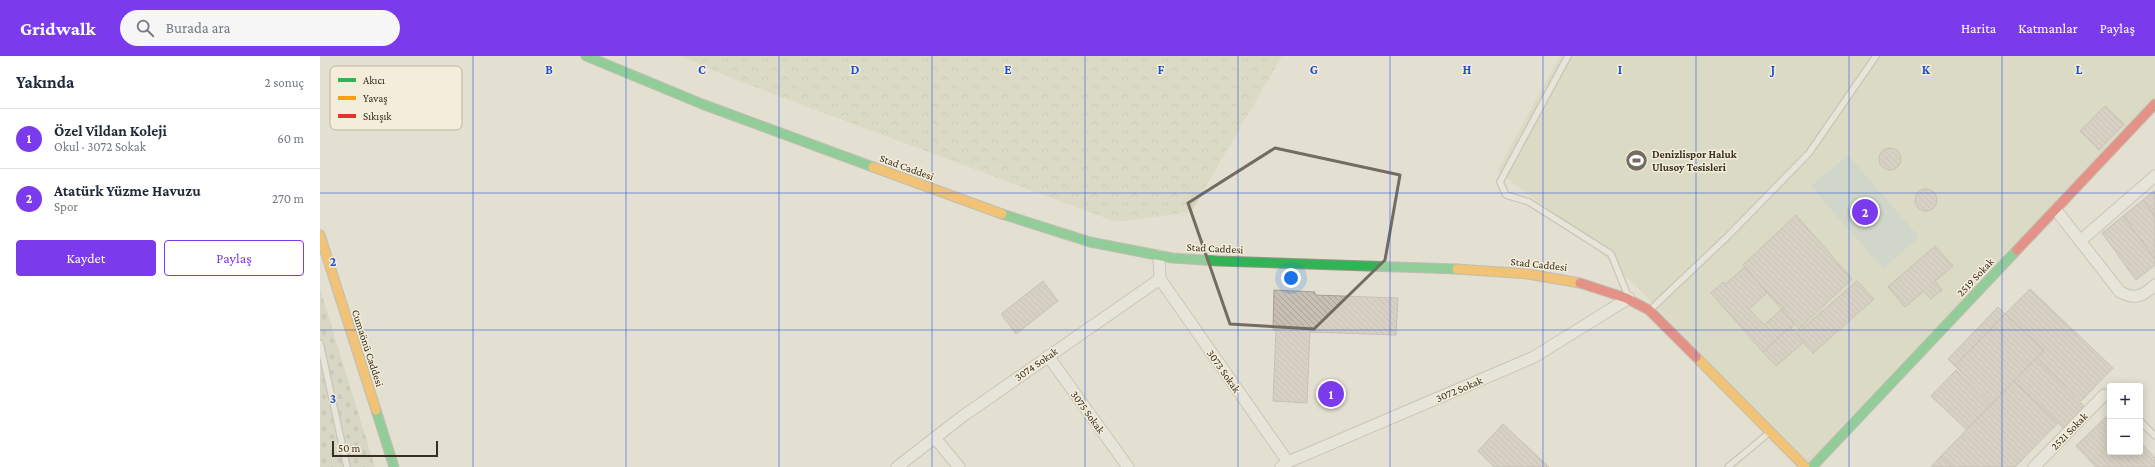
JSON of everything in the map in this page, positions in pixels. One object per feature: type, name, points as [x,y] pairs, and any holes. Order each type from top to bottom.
[{"type":"street","name":"Stad Caddesi","points":[[586,56],[649,84],[730,115],[1018,220],[1100,244],[1159,256],[1202,261],[1386,266],[1543,275],[1597,286],[1629,298],[1649,310],[1805,467]]},
{"type":"street","name":"2519 Sokak","points":[[1812,467],[2155,104]]},
{"type":"street","points":[[2080,241],[2155,176]]},
{"type":"street","points":[[2056,210],[2120,292],[2129,297],[2144,294],[2155,285]]},
{"type":"street","name":"Cumaönü Caddesi","points":[[320,235],[394,467]]},
{"type":"street","points":[[1159,256],[1160,279]]},
{"type":"street","name":"3074 Sokak","points":[[897,467],[1048,356],[1160,279]]},
{"type":"street","name":"3073 Sokak","points":[[1160,279],[1285,464]]},
{"type":"street","name":"3072 Sokak","points":[[1285,464],[1534,357],[1629,298]]},
{"type":"street","name":"3075 Sokak","points":[[1048,356],[1128,467]]},
{"type":"street","name":"2521 Sokak","points":[[2034,467],[2107,397]]},
{"type":"street","points":[[935,438],[959,467]]},
{"type":"lane","points":[[1568,56],[1500,182],[1506,195],[1529,202],[1611,254],[1629,298]]},
{"type":"lane","points":[[1649,310],[1728,236],[1809,153],[1876,56]]},
{"type":"lane","points":[[320,343],[347,467]]},
{"type":"lane","points":[[2143,424],[2155,436]]},
{"type":"lane","points":[[1728,467],[1770,432]]},
{"type":"highlighted area","points":[[1275,148],[1400,175],[1385,260],[1314,329],[1230,324],[1188,203]]},
{"type":"green space","points":[[681,56],[1282,56],[1191,212],[1116,222],[736,80]]},
{"type":"green space","points":[[1560,56],[2155,56],[2155,101],[1812,467],[1770,432],[1645,295],[1604,256],[1558,216],[1497,171]]},
{"type":"green space","points":[[320,289],[375,467],[320,467]]},
{"type":"shaded area","points":[[1848,155],[1919,237],[1883,269],[1811,186]]},
{"type":"building","points":[[2105,106],[2124,124],[2099,150],[2080,131]]},
{"type":"building","points":[[1890,148],[1898,151],[1901,159],[1898,167],[1890,170],[1882,167],[1879,159],[1882,151]]},
{"type":"building","points":[[1926,189],[1934,192],[1937,200],[1934,208],[1926,211],[1918,208],[1915,200],[1918,192]]},
{"type":"building","points":[[2155,190],[2155,216],[2143,200]]},
{"type":"building","points":[[2143,200],[2155,216],[2155,259],[2123,216]]},
{"type":"building","points":[[1796,215],[1852,279],[1799,329],[1743,265]]},
{"type":"building","points":[[2123,216],[2155,259],[2155,265],[2136,280],[2102,233]]},
{"type":"building","points":[[1935,246],[1953,266],[1935,281],[1942,290],[1931,299],[1924,291],[1905,307],[1888,287]]},
{"type":"building","points":[[1745,267],[1767,293],[1749,309],[1764,325],[1782,309],[1795,324],[1763,352],[1711,293],[1723,282],[1725,284]]},
{"type":"building","points":[[1043,281],[1058,301],[1016,334],[1001,314]]},
{"type":"building","points":[[1857,281],[1874,299],[1813,353],[1796,334]]},
{"type":"building","points":[[2030,289],[2113,368],[2081,401],[2036,358],[2044,350],[2005,314]]},
{"type":"building","points":[[1274,290],[1315,292],[1315,295],[1398,298],[1396,335],[1310,332],[1307,403],[1273,401],[1276,330],[1273,330]]},
{"type":"building","points":[[1998,307],[2005,314],[1955,366],[1948,359]]},
{"type":"building","points":[[2005,314],[2044,350],[1993,403],[1955,366]]},
{"type":"building","points":[[1790,327],[1804,342],[1776,366],[1763,352]]},
{"type":"building","points":[[2035,359],[2085,407],[2064,429],[2014,381]]},
{"type":"building","points":[[1956,370],[1992,404],[1967,430],[1931,396]]},
{"type":"building","points":[[2014,381],[2058,423],[2015,467],[1952,467],[1941,456]]},
{"type":"building","points":[[2107,416],[2107,455],[2143,455],[2143,445],[2155,458],[2155,467],[2096,467],[2076,446]]},
{"type":"building","points":[[1503,424],[1549,467],[1494,467],[1478,451]]},
{"type":"building","points":[[1941,456],[1952,467],[1931,467]]},
{"type":"traffic: fast","points":[[586,56],[702,104],[873,167]]},
{"type":"traffic: fast","points":[[1002,214],[1090,242],[1172,258],[1218,261],[1457,269]]},
{"type":"traffic: fast","points":[[1812,467],[2017,250]]},
{"type":"traffic: fast","points":[[376,410],[394,467]]},
{"type":"traffic: slow","points":[[873,167],[1002,214]]},
{"type":"traffic: slow","points":[[320,235],[376,410]]},
{"type":"traffic: slow","points":[[1457,269],[1528,274],[1580,283]]},
{"type":"traffic: slow","points":[[1696,357],[1805,467]]},
{"type":"traffic: jam","points":[[2017,250],[2155,104]]},
{"type":"traffic: jam","points":[[1580,283],[1626,298],[1649,310],[1696,357]]},
{"type":"place","name":"Denizlispor Haluk Ulusoy Tesisleri","points":[[1637,160]]},
{"type":"place","name":"Atatürk Yüzme Havuzu","points":[[1865,212]]},
{"type":"place","name":"Özel Vildan Koleji","points":[[1331,394]]}]
